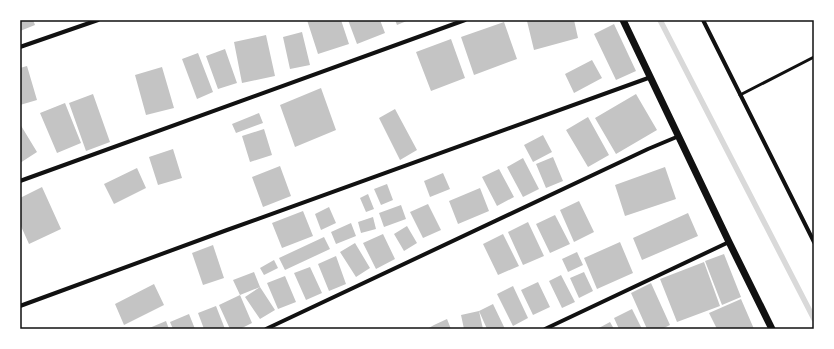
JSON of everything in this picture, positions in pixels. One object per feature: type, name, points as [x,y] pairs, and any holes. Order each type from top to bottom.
[{"type":"street","points":[[20,47],[98,20]]},
{"type":"street","points":[[20,181],[465,20]]},
{"type":"street","points":[[623,20],[772,329]]},
{"type":"street","points":[[703,20],[814,242]]},
{"type":"street","points":[[20,306],[651,77]]},
{"type":"street","points":[[266,329],[679,136]]},
{"type":"street","points":[[545,329],[729,242]]},
{"type":"lane","points":[[740,95],[814,57]]},
{"type":"building","points":[[20,20],[33,20],[35,25],[20,31]]},
{"type":"building","points":[[307,20],[341,20],[349,44],[318,54]]},
{"type":"building","points":[[348,20],[380,20],[385,33],[357,44]]},
{"type":"building","points":[[395,20],[409,20],[397,25]]},
{"type":"building","points":[[574,20],[578,38],[534,50],[527,21]]},
{"type":"building","points":[[504,22],[517,59],[474,75],[461,37]]},
{"type":"building","points":[[614,24],[636,71],[616,80],[594,34]]},
{"type":"building","points":[[302,32],[310,65],[290,69],[283,37]]},
{"type":"building","points":[[266,35],[275,76],[242,83],[234,42]]},
{"type":"building","points":[[451,39],[465,78],[431,91],[416,52]]},
{"type":"building","points":[[225,49],[237,83],[218,89],[206,56]]},
{"type":"building","points":[[198,53],[213,92],[197,99],[182,59]]},
{"type":"building","points":[[592,60],[602,78],[574,93],[565,74]]},
{"type":"building","points":[[27,66],[37,100],[20,105],[20,68]]},
{"type":"building","points":[[162,67],[174,108],[146,115],[135,75]]},
{"type":"building","points":[[321,88],[336,130],[295,147],[280,105]]},
{"type":"building","points":[[93,94],[110,142],[86,151],[69,103]]},
{"type":"building","points":[[636,94],[657,130],[616,154],[595,118]]},
{"type":"building","points":[[65,103],[81,143],[57,153],[40,113]]},
{"type":"building","points":[[395,109],[417,150],[400,160],[379,118]]},
{"type":"building","points":[[259,113],[263,123],[236,133],[232,124]]},
{"type":"building","points":[[588,117],[609,155],[588,167],[566,130]]},
{"type":"building","points":[[20,124],[37,152],[20,163]]},
{"type":"building","points":[[264,129],[272,155],[250,162],[242,136]]},
{"type":"building","points":[[543,135],[552,152],[533,162],[524,145]]},
{"type":"building","points":[[173,149],[182,178],[158,185],[149,157]]},
{"type":"building","points":[[553,157],[563,181],[546,188],[536,164]]},
{"type":"building","points":[[523,158],[539,189],[523,197],[507,167]]},
{"type":"building","points":[[280,166],[291,196],[263,207],[252,177]]},
{"type":"building","points":[[665,167],[676,199],[625,216],[615,185]]},
{"type":"building","points":[[137,168],[146,188],[114,204],[104,184]]},
{"type":"building","points":[[499,169],[514,197],[497,206],[482,177]]},
{"type":"building","points":[[443,173],[450,189],[430,197],[424,181]]},
{"type":"building","points":[[387,184],[393,200],[381,205],[374,189]]},
{"type":"building","points":[[42,187],[61,229],[29,244],[20,224],[20,198]]},
{"type":"building","points":[[480,188],[489,211],[458,224],[449,201]]},
{"type":"building","points":[[368,194],[374,209],[366,212],[360,198]]},
{"type":"building","points":[[579,201],[594,232],[574,242],[560,210]]},
{"type":"building","points":[[428,204],[441,230],[423,238],[410,212]]},
{"type":"building","points":[[401,205],[406,219],[384,227],[379,213]]},
{"type":"building","points":[[329,207],[336,223],[321,230],[315,214]]},
{"type":"building","points":[[303,211],[313,236],[282,248],[272,223]]},
{"type":"building","points":[[688,213],[698,236],[642,260],[633,238]]},
{"type":"building","points":[[555,215],[570,244],[550,253],[536,224]]},
{"type":"building","points":[[373,217],[376,229],[361,233],[358,222]]},
{"type":"building","points":[[528,222],[544,256],[523,265],[508,232]]},
{"type":"building","points":[[351,223],[356,236],[336,244],[331,232]]},
{"type":"building","points":[[407,226],[417,243],[404,251],[394,234]]},
{"type":"building","points":[[383,234],[395,259],[376,269],[363,243]]},
{"type":"building","points":[[503,234],[519,266],[498,275],[483,244]]},
{"type":"building","points":[[324,237],[330,249],[285,270],[279,258]]},
{"type":"building","points":[[620,242],[633,273],[597,289],[584,258]]},
{"type":"building","points":[[355,243],[370,268],[356,277],[340,252]]},
{"type":"building","points":[[213,245],[224,278],[203,285],[192,253]]},
{"type":"building","points":[[577,252],[583,265],[568,272],[562,259]]},
{"type":"building","points":[[724,254],[741,297],[722,305],[705,261]]},
{"type":"building","points":[[336,256],[346,284],[329,291],[318,264]]},
{"type":"building","points":[[274,260],[278,268],[264,275],[260,268]]},
{"type":"building","points":[[704,262],[720,306],[677,322],[660,279]]},
{"type":"building","points":[[310,267],[322,293],[306,300],[294,273]]},
{"type":"building","points":[[254,272],[260,287],[240,295],[233,280]]},
{"type":"building","points":[[584,272],[593,291],[579,298],[570,278]]},
{"type":"building","points":[[561,275],[575,302],[562,308],[549,281]]},
{"type":"building","points":[[285,276],[296,302],[278,309],[267,283]]},
{"type":"building","points":[[538,282],[550,307],[533,315],[521,290]]},
{"type":"building","points":[[651,283],[670,325],[662,329],[647,329],[631,293]]},
{"type":"building","points":[[154,284],[164,305],[124,325],[115,304]]},
{"type":"building","points":[[513,286],[528,318],[513,326],[497,294]]},
{"type":"building","points":[[260,287],[275,310],[260,319],[245,297]]},
{"type":"building","points":[[240,295],[252,323],[240,329],[230,329],[219,305]]},
{"type":"building","points":[[741,299],[754,329],[717,329],[709,313]]},
{"type":"building","points":[[493,304],[505,329],[487,329],[479,311]]},
{"type":"building","points":[[216,306],[225,329],[204,329],[198,313]]},
{"type":"building","points":[[632,309],[642,329],[619,329],[614,318]]},
{"type":"building","points":[[479,311],[483,329],[464,329],[461,315]]},
{"type":"building","points":[[189,314],[195,329],[173,329],[170,322]]},
{"type":"building","points":[[447,319],[451,329],[427,329],[434,325]]},
{"type":"building","points":[[166,321],[169,329],[147,329]]},
{"type":"building","points":[[610,322],[614,329],[597,329]]},
{"type":"waterway","points":[[660,20],[814,319]]}]
